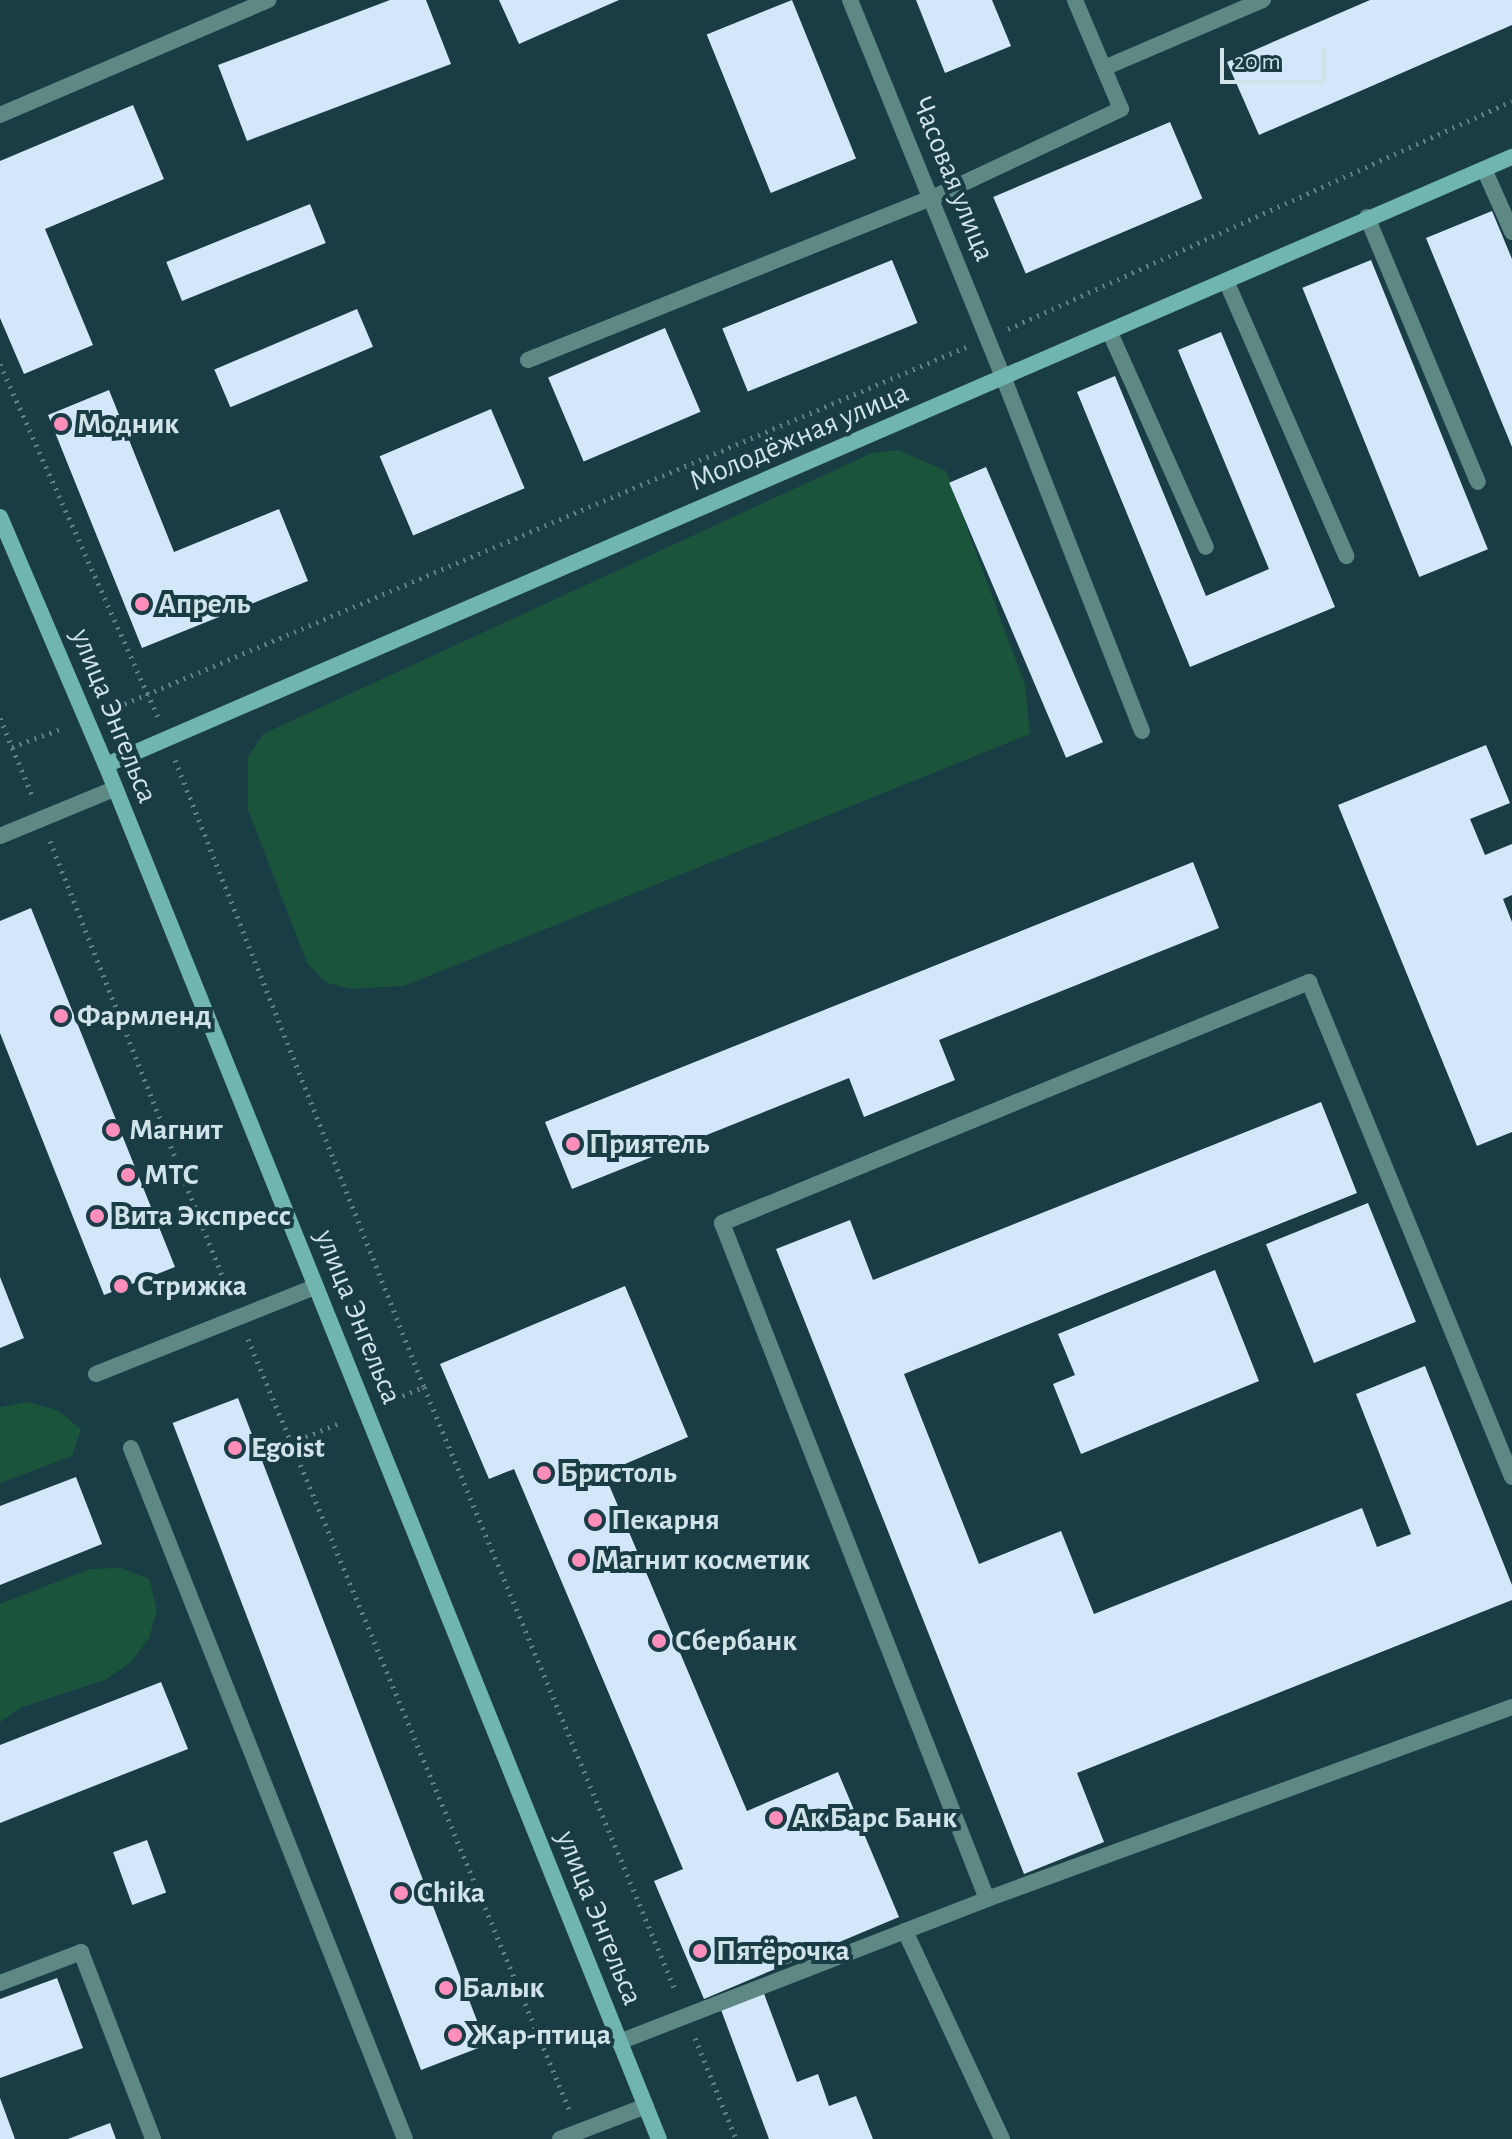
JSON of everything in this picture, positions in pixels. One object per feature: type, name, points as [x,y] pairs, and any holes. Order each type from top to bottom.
[{"type":"main road","name":"Молодёжная улица","points":[[106,765],[1111,335],[1367,217],[1512,157]]},
{"type":"main road","name":"улица Энгельса","points":[[0,517],[106,765],[659,2139]]},
{"type":"street","points":[[0,115],[268,0]]},
{"type":"street","name":"Часовая улица","points":[[850,0],[932,198],[1142,731]]},
{"type":"street","points":[[528,360],[932,198],[1121,109],[1075,0]]},
{"type":"street","points":[[1104,68],[1263,0]]},
{"type":"street","points":[[1484,169],[1512,232]]},
{"type":"street","points":[[1367,217],[1478,482]]},
{"type":"street","points":[[1227,283],[1346,556]]},
{"type":"street","points":[[1111,335],[1206,547]]},
{"type":"street","points":[[0,836],[114,789]]},
{"type":"street","points":[[987,1899],[722,1223],[1309,982],[1511,1473]]},
{"type":"street","points":[[96,1374],[315,1287]]},
{"type":"street","points":[[131,1448],[405,2139]]},
{"type":"street","points":[[619,2042],[987,1899],[1512,1707]]},
{"type":"street","points":[[905,1931],[1002,2139]]},
{"type":"street","points":[[0,1983],[81,1952],[153,2139]]},
{"type":"street","points":[[560,2139],[646,2106]]},
{"type":"path","points":[[12,747],[149,695],[987,338],[1512,101]]},
{"type":"path","points":[[0,364],[149,695],[424,1387],[736,2139]]},
{"type":"path","points":[[0,718],[239,1317],[578,2132]]},
{"type":"green space","points":[[898,450],[946,471],[1025,685],[1030,734],[404,986],[349,989],[325,982],[307,963],[248,810],[248,757],[263,734],[872,453]]},
{"type":"green space","points":[[27,1402],[57,1410],[81,1429],[72,1456],[0,1483],[0,1407]]},
{"type":"green space","points":[[121,1568],[149,1579],[157,1610],[149,1638],[131,1662],[105,1680],[22,1707],[0,1722],[0,1604],[90,1569]]},
{"type":"building","points":[[390,0],[426,0],[451,64],[247,141],[218,65]]},
{"type":"building","points":[[499,0],[619,0],[519,44]]},
{"type":"building","points":[[792,0],[856,159],[771,193],[707,34]]},
{"type":"building","points":[[916,0],[992,0],[1011,46],[945,73]]},
{"type":"building","points":[[1370,0],[1512,0],[1512,25],[1259,135],[1227,62]]},
{"type":"building","points":[[133,105],[164,179],[45,229],[93,345],[24,374],[0,318],[0,161]]},
{"type":"building","points":[[1170,122],[1202,198],[1026,273],[993,197]]},
{"type":"building","points":[[310,204],[326,243],[182,301],[166,262]]},
{"type":"building","points":[[1492,211],[1512,259],[1512,447],[1426,238]]},
{"type":"building","points":[[892,260],[917,323],[748,392],[722,329]]},
{"type":"building","points":[[1371,260],[1488,549],[1419,577],[1302,288]]},
{"type":"building","points":[[357,309],[373,347],[230,407],[214,370]]},
{"type":"building","points":[[665,328],[701,412],[584,461],[548,378]]},
{"type":"building","points":[[1221,332],[1335,607],[1190,667],[1077,392],[1115,376],[1206,596],[1269,569],[1178,350]]},
{"type":"building","points":[[109,390],[174,552],[279,509],[308,581],[142,648],[48,415]]},
{"type":"building","points":[[491,409],[525,488],[413,535],[380,456]]},
{"type":"building","points":[[986,467],[1103,742],[1066,758],[949,483]]},
{"type":"building","points":[[1486,745],[1510,803],[1470,819],[1485,855],[1512,844],[1512,895],[1503,899],[1512,922],[1512,1132],[1477,1146],[1338,805]]},
{"type":"building","points":[[1193,862],[1219,928],[939,1040],[955,1080],[864,1117],[849,1078],[572,1189],[545,1122]]},
{"type":"building","points":[[31,908],[175,1267],[104,1295],[0,1033],[0,921]]},
{"type":"building","points":[[1321,1102],[1357,1193],[904,1374],[979,1564],[1061,1531],[1094,1614],[1362,1508],[1377,1547],[1411,1534],[1356,1394],[1425,1366],[1512,1585],[1512,1600],[1077,1773],[1104,1842],[1024,1874],[776,1249],[850,1220],[873,1280]]},
{"type":"building","points":[[1368,1203],[1416,1322],[1314,1363],[1266,1244]]},
{"type":"building","points":[[1215,1270],[1259,1381],[1081,1454],[1053,1384],[1075,1375],[1058,1334]]},
{"type":"building","points":[[0,1277],[24,1338],[0,1348]]},
{"type":"building","points":[[625,1286],[688,1437],[604,1473],[747,1811],[838,1772],[899,1917],[704,1999],[654,1881],[683,1869],[514,1469],[489,1479],[440,1364]]},
{"type":"building","points":[[238,1398],[486,2045],[421,2070],[173,1423]]},
{"type":"building","points":[[76,1477],[102,1544],[0,1585],[0,1506]]},
{"type":"building","points":[[161,1682],[188,1749],[0,1823],[0,1745]]},
{"type":"building","points":[[147,1840],[166,1893],[132,1905],[113,1852]]},
{"type":"building","points":[[57,1978],[83,2048],[0,2078],[0,1999]]},
{"type":"building","points":[[763,1991],[797,2082],[818,2074],[829,2106],[856,2096],[873,2139],[769,2139],[720,2007]]},
{"type":"building","points":[[0,2098],[15,2139],[0,2139]]},
{"type":"building","points":[[110,2123],[116,2139],[68,2139]]},
{"type":"place","name":"Модник","points":[[61,424]]},
{"type":"place","name":"Апрель","points":[[142,604]]},
{"type":"place","name":"Фармленд","points":[[61,1016]]},
{"type":"place","name":"Магнит","points":[[113,1130]]},
{"type":"place","name":"Приятель","points":[[573,1144]]},
{"type":"place","name":"МТС","points":[[128,1175]]},
{"type":"place","name":"Вита Экспресс","points":[[97,1216]]},
{"type":"place","name":"Стрижка","points":[[121,1286]]},
{"type":"place","name":"Egoist","points":[[235,1448]]},
{"type":"place","name":"Бристоль","points":[[544,1473]]},
{"type":"place","name":"Пекарня","points":[[595,1520]]},
{"type":"place","name":"Магнит косметик","points":[[579,1560]]},
{"type":"place","name":"Сбербанк","points":[[659,1641]]},
{"type":"place","name":"Ак Барс Банк","points":[[776,1818]]},
{"type":"place","name":"Chika","points":[[401,1893]]},
{"type":"place","name":"Пятёрочка","points":[[700,1951]]},
{"type":"place","name":"Балык","points":[[446,1988]]},
{"type":"place","name":"Жар-птица","points":[[455,2035]]}]
